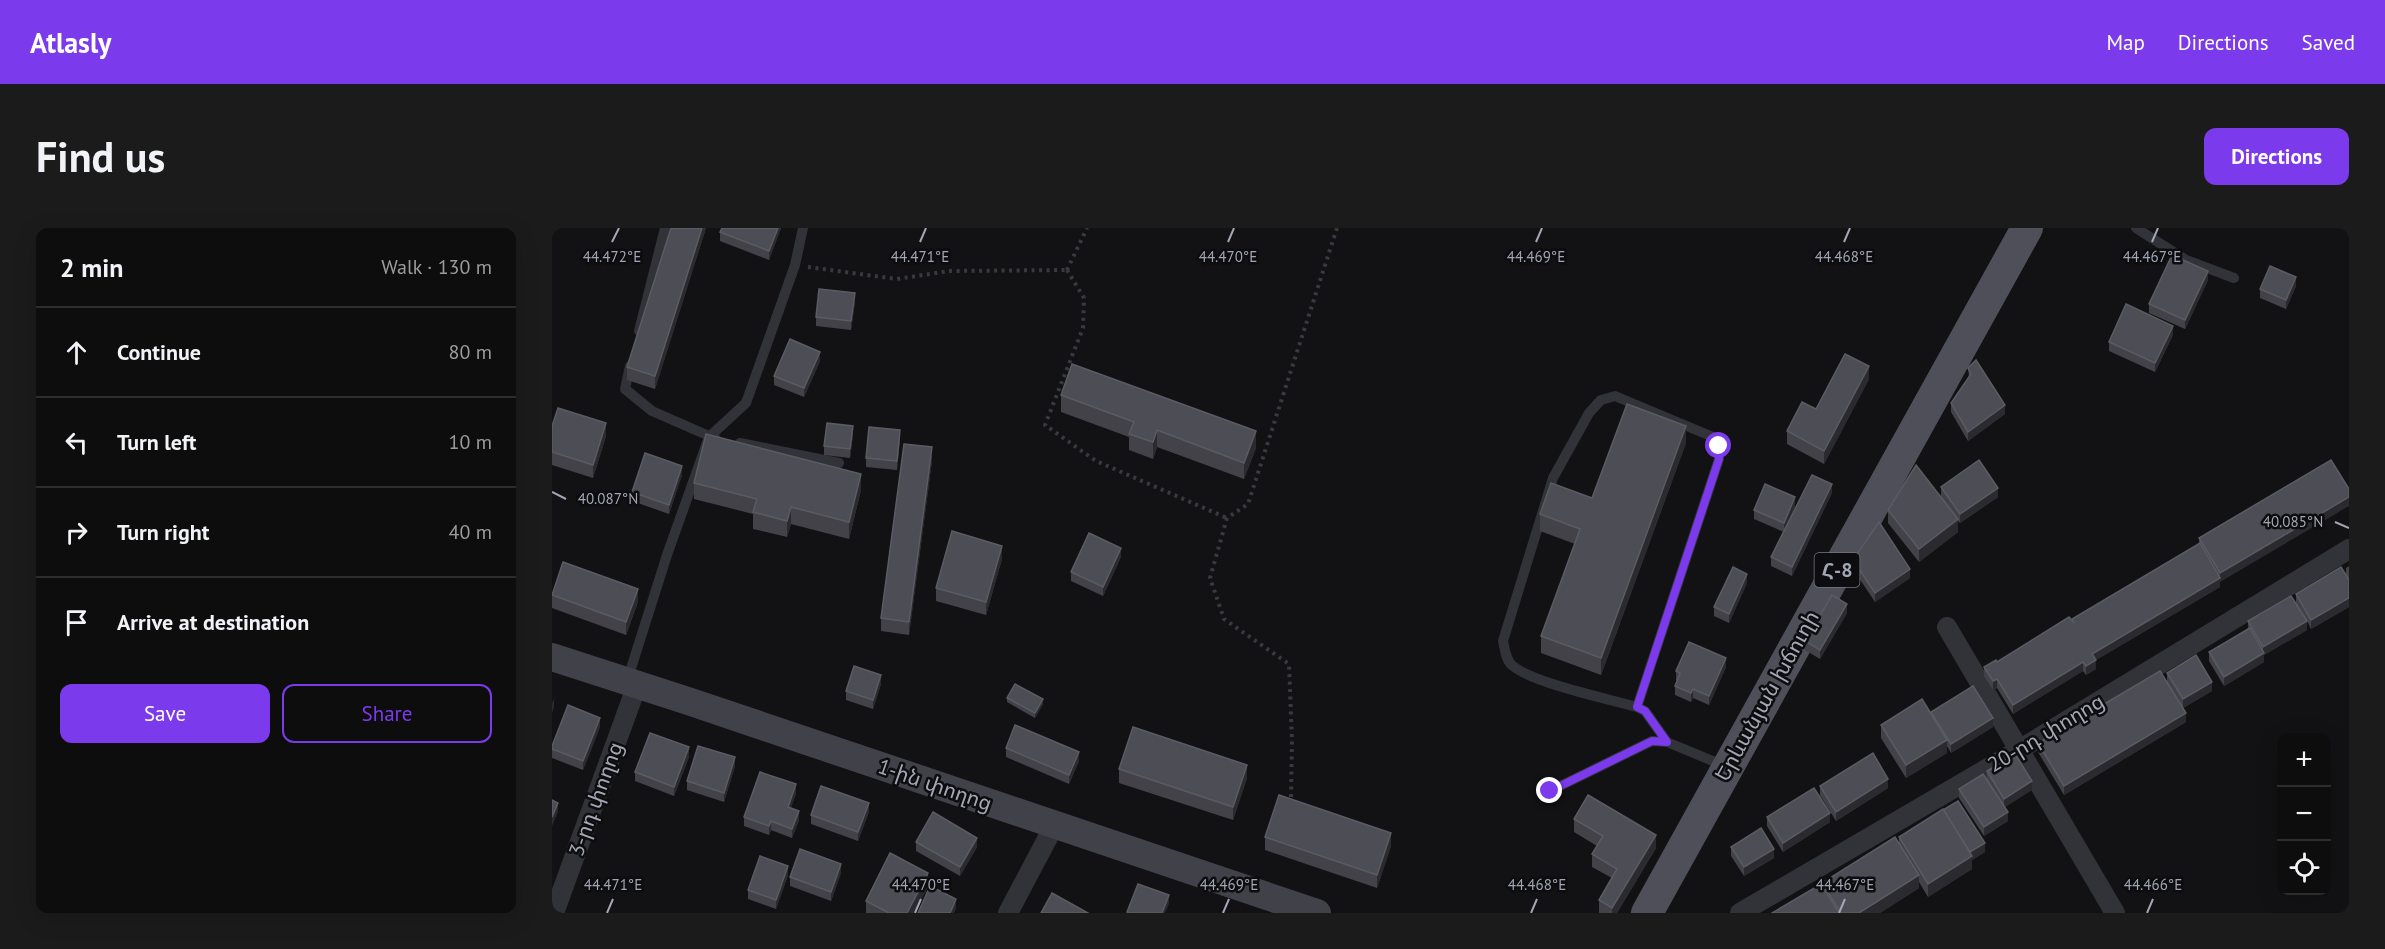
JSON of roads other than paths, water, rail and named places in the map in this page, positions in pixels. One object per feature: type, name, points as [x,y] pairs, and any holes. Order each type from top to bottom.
[{"type":"main road","name":"Երևանյան խճուղի","points":[[1647,913],[2027,228]]},
{"type":"main road","name":"1-ին փողոց","points":[[552,657],[1317,913]]},
{"type":"street","name":"20-րդ փողոց","points":[[1740,913],[2019,750],[2349,549]]},
{"type":"street","points":[[1947,627],[2115,913]]},
{"type":"street","name":"3-րդ փողոց","points":[[554,913],[632,683]]},
{"type":"street","points":[[1008,913],[1054,826]]},
{"type":"lane","points":[[636,343],[665,228]]},
{"type":"lane","points":[[632,683],[667,555],[709,437],[746,403],[795,265],[804,228]]},
{"type":"lane","points":[[2136,228],[2186,260],[2234,279]]},
{"type":"lane","points":[[633,355],[625,389],[652,411],[709,437],[839,464]]},
{"type":"lane","points":[[1637,707],[1719,459],[1719,446],[1713,437],[1615,396],[1601,400],[1589,412],[1553,478],[1503,641],[1512,666],[1531,676],[1637,707],[1645,711],[1667,742]]},
{"type":"lane","points":[[1550,791],[1652,741],[1667,742],[1728,767]]}]
